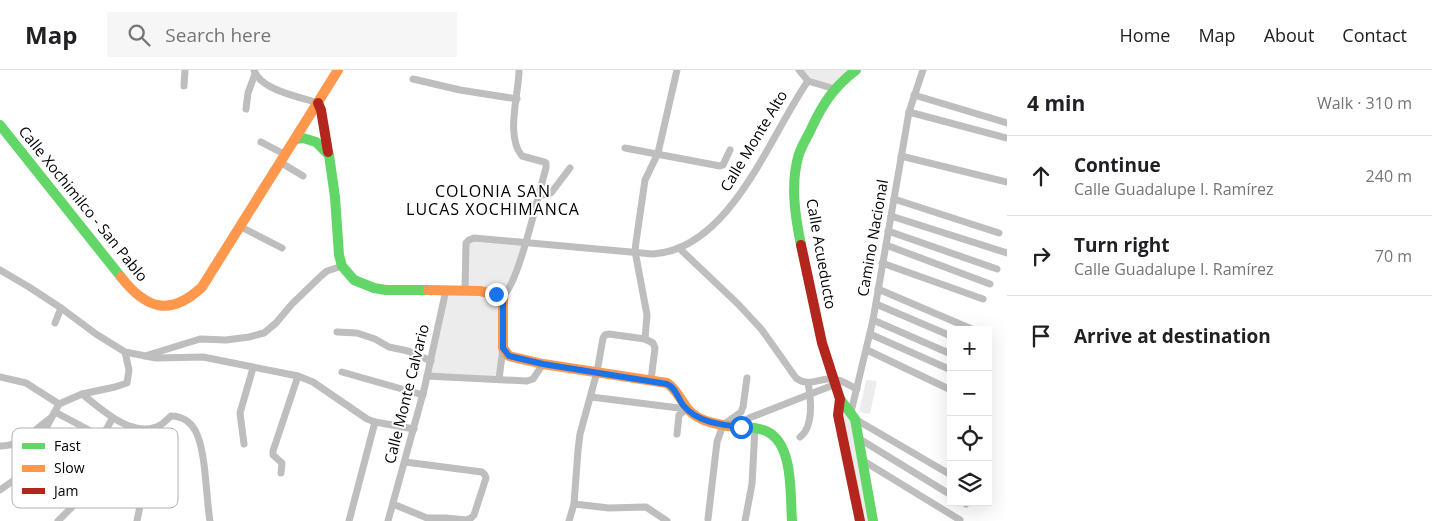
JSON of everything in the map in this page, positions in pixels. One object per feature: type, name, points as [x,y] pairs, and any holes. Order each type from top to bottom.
[{"type":"street","points":[[184,86],[185,70]]},
{"type":"street","name":"Calle Xochimilco - San Pablo","points":[[0,125],[128,286],[144,301],[171,306],[189,299],[202,287],[338,70]]},
{"type":"street","points":[[503,296],[508,292],[512,284],[526,243],[546,163],[530,159],[519,153],[514,125],[519,70]]},
{"type":"street","points":[[645,339],[647,315],[635,251],[645,180],[658,153],[677,70]]},
{"type":"street","points":[[799,70],[808,80],[835,89]]},
{"type":"street","name":"Calle Acueducto","points":[[853,416],[840,399],[822,343],[795,214],[795,179],[799,155],[822,105],[835,89],[856,70]]},
{"type":"street","name":"Camino Nacional","points":[[853,416],[857,389],[876,304],[909,112],[923,70]]},
{"type":"street","points":[[246,109],[248,93],[255,72],[266,84],[276,90],[318,103],[322,110],[335,197],[339,255],[342,266],[354,280],[374,288],[386,290],[489,292],[503,296]]},
{"type":"street","points":[[413,79],[460,90],[517,99]]},
{"type":"street","name":"Calle Monte Alto","points":[[526,243],[653,254],[666,253],[679,248],[701,235],[726,212],[740,195],[753,176],[792,104],[808,80]]},
{"type":"street","points":[[914,95],[1007,123]]},
{"type":"street","points":[[909,112],[1007,138]]},
{"type":"street","points":[[295,139],[303,138],[316,142],[329,156]]},
{"type":"street","points":[[261,142],[303,176]]},
{"type":"street","points":[[625,148],[720,166],[724,165],[730,150]]},
{"type":"street","points":[[902,156],[1007,182]]},
{"type":"street","points":[[538,196],[551,193],[570,168]]},
{"type":"street","points":[[894,199],[999,233]]},
{"type":"street","points":[[891,216],[1007,253]]},
{"type":"street","points":[[241,227],[282,248]]},
{"type":"street","points":[[888,231],[997,269]]},
{"type":"street","points":[[465,291],[466,243],[469,240],[474,238],[526,243]]},
{"type":"street","points":[[886,245],[990,284]]},
{"type":"street","points":[[679,248],[732,298],[762,330],[796,378],[808,383],[835,382],[857,389]]},
{"type":"street","points":[[882,263],[984,298]]},
{"type":"street","points":[[142,357],[200,339],[226,340],[264,333],[321,276],[327,271],[342,266]]},
{"type":"street","points":[[0,270],[61,308],[124,352],[142,357],[156,358],[203,357],[298,376],[313,382],[366,418],[375,422],[414,429]]},
{"type":"street","points":[[878,289],[965,326]]},
{"type":"street","name":"Calle Monte Calvario","points":[[388,521],[423,395],[446,290]]},
{"type":"street","points":[[498,379],[503,348],[503,296]]},
{"type":"street","points":[[876,304],[947,334]]},
{"type":"street","points":[[55,323],[61,308]]},
{"type":"street","points":[[873,320],[947,352]]},
{"type":"street","points":[[337,332],[357,333],[430,361]]},
{"type":"street","points":[[870,334],[947,368]]},
{"type":"street","points":[[569,521],[574,504],[578,450],[605,335],[645,339],[653,343],[655,348],[651,380]]},
{"type":"street","points":[[503,348],[509,356],[543,364],[651,380],[672,386],[687,410],[695,417],[724,425],[756,428],[771,433],[785,449],[792,521]]},
{"type":"street","points":[[867,350],[947,388]]},
{"type":"street","points":[[46,428],[59,404],[82,394],[128,383],[129,370],[124,352]]},
{"type":"street","points":[[427,376],[527,380],[533,379],[543,364]]},
{"type":"street","points":[[244,444],[240,413],[254,368]]},
{"type":"street","points":[[342,372],[423,395]]},
{"type":"street","points":[[282,473],[282,463],[274,455],[273,451],[298,376]]},
{"type":"street","points":[[0,377],[32,385],[59,404]]},
{"type":"street","points":[[708,519],[717,442],[724,425],[741,412],[747,378]]},
{"type":"street","points":[[749,418],[810,395],[835,382]]},
{"type":"street","points":[[800,437],[805,433],[808,426],[810,395],[808,383]]},
{"type":"street","points":[[82,394],[112,418],[137,428]]},
{"type":"street","points":[[591,396],[687,410]]},
{"type":"street","name":"Calle Acueducto","points":[[840,399],[838,415],[860,521]]},
{"type":"street","points":[[677,434],[680,415],[687,410]]},
{"type":"street","points":[[53,415],[82,428]]},
{"type":"street","points":[[36,428],[53,415]]},
{"type":"street","points":[[156,428],[164,424],[171,416],[183,418],[193,427],[199,442],[210,521]]},
{"type":"street","points":[[853,416],[873,521]]},
{"type":"street","points":[[853,416],[947,473]]},
{"type":"street","points":[[107,428],[112,418]]},
{"type":"street","points":[[349,521],[375,422]]},
{"type":"street","points":[[745,521],[752,484],[756,428]]},
{"type":"street","points":[[858,438],[947,493]]},
{"type":"street","points":[[862,460],[960,520]]},
{"type":"street","points":[[393,504],[427,518],[466,520],[474,515],[486,478],[482,472],[405,462]]},
{"type":"street","points":[[0,490],[12,482]]},
{"type":"street","points":[[574,504],[609,508],[646,507],[667,521]]},
{"type":"street","points":[[58,521],[71,508]]},
{"type":"street","points":[[137,521],[140,508]]},
{"type":"shaded area","points":[[802,70],[849,70],[833,85],[810,78]]},
{"type":"shaded area","points":[[469,240],[526,243],[508,292],[499,379],[427,376],[446,290],[464,291]]},
{"type":"shaded area","points":[[866,380],[877,381],[870,414],[859,412]]},
{"type":"shaded area","points":[[843,408],[850,416],[869,521],[862,521],[842,424]]},
{"type":"traffic: fast","points":[[801,245],[795,211],[794,188],[799,154],[825,103],[842,82],[856,70]]},
{"type":"traffic: fast","points":[[0,125],[121,277]]},
{"type":"traffic: fast","points":[[295,139],[303,138],[316,142],[329,155],[335,197],[339,255],[342,266],[354,280],[374,288],[386,290],[428,290]]},
{"type":"traffic: fast","points":[[840,399],[855,419],[873,521]]},
{"type":"traffic: fast","points":[[728,426],[762,429],[775,437],[782,446],[789,471],[792,521]]},
{"type":"traffic: slow","points":[[121,277],[140,296],[149,302],[159,305],[179,303],[202,287],[338,70]]},
{"type":"traffic: slow","points":[[428,290],[480,291],[503,296],[503,348],[509,356],[543,364],[667,383],[675,390],[693,414],[704,420],[728,426]]},
{"type":"traffic: jam","points":[[318,103],[321,110],[328,152]]},
{"type":"traffic: jam","points":[[801,245],[822,343],[840,399],[838,415],[860,521]]},
{"type":"district","name":"COLONIA SAN LUCAS XOCHIMANCA","points":[[493,200]]},
{"type":"route","points":[[496,294],[503,296],[503,348],[509,356],[543,364],[667,384],[672,386],[681,402],[695,417],[724,425],[741,427]]}]
